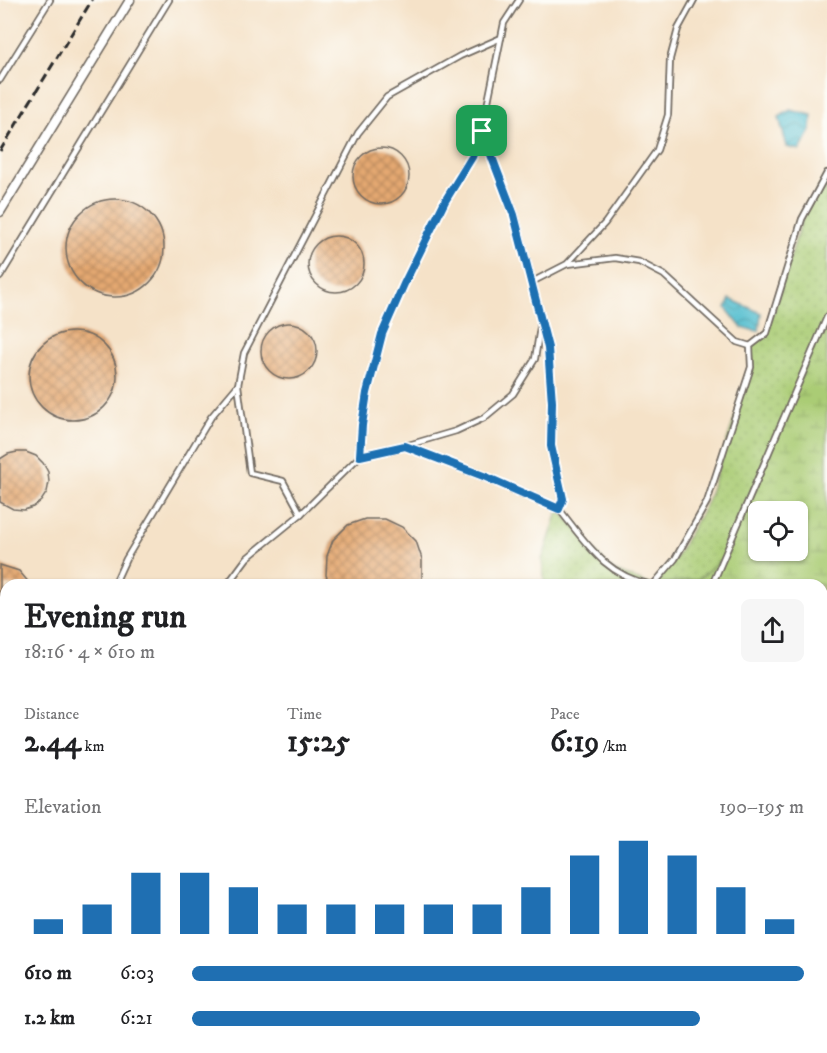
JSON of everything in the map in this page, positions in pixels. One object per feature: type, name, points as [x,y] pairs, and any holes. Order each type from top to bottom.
[{"type":"street","points":[[0,212],[130,0]]},
{"type":"lane","points":[[0,80],[50,0]]},
{"type":"lane","points":[[0,276],[169,0]]},
{"type":"lane","points":[[360,456],[367,393],[382,334],[435,222],[472,157],[482,131],[504,23],[519,0]]},
{"type":"lane","points":[[567,264],[604,222],[657,150],[668,115],[670,59],[678,29],[694,0]]},
{"type":"lane","points":[[301,514],[283,481],[250,473],[238,385],[244,353],[358,133],[387,97],[460,56],[501,38]]},
{"type":"lane","points":[[482,131],[514,215],[548,348],[552,402],[551,446],[563,499],[559,509]]},
{"type":"lane","points":[[750,346],[767,333],[802,219],[827,173]]},
{"type":"lane","points":[[532,282],[567,264],[615,258],[639,262],[664,275],[737,342],[750,346]]},
{"type":"lane","points":[[715,579],[827,317]]},
{"type":"lane","points":[[232,579],[248,558],[301,514],[360,456],[405,446],[456,430],[484,418],[513,394],[535,359],[541,321]]},
{"type":"lane","points":[[657,579],[675,559],[707,502],[751,368],[750,346]]},
{"type":"lane","points":[[117,579],[126,559],[211,417],[238,385]]},
{"type":"lane","points":[[405,446],[486,477],[559,509],[610,569],[630,579]]},
{"type":"green space","points":[[827,173],[827,317],[723,558],[699,579],[658,579],[675,559],[707,502],[751,368],[750,346],[767,333],[802,219]]},
{"type":"green space","points":[[827,317],[827,579],[699,579],[723,558]]},
{"type":"green space","points":[[559,509],[610,569],[636,579],[544,579],[542,560]]},
{"type":"water","points":[[790,110],[812,115],[811,131],[800,150],[787,147],[779,117]]},
{"type":"water","points":[[730,299],[761,313],[759,331],[742,328],[726,308]]},
{"type":"building","points":[[376,148],[386,148],[401,156],[407,165],[409,176],[407,187],[401,196],[386,204],[376,204],[365,199],[358,192],[353,181],[353,171],[358,160],[365,153]]},
{"type":"building","points":[[115,199],[134,203],[149,214],[160,229],[164,248],[160,267],[149,282],[134,293],[115,297],[96,293],[81,282],[70,267],[66,248],[70,229],[81,214],[96,203]]},
{"type":"building","points":[[336,236],[347,238],[356,244],[362,253],[364,264],[362,275],[356,284],[347,290],[336,292],[325,290],[316,284],[310,275],[308,264],[310,253],[316,244],[325,238]]},
{"type":"building","points":[[289,323],[300,325],[309,331],[315,340],[317,351],[315,362],[309,371],[300,377],[289,379],[278,377],[269,371],[263,362],[261,351],[263,340],[269,331],[278,325]]},
{"type":"building","points":[[73,332],[90,336],[104,345],[113,359],[117,376],[113,393],[104,407],[90,416],[73,420],[56,416],[42,407],[33,393],[29,376],[33,359],[42,345],[56,336]]},
{"type":"building","points":[[17,452],[26,452],[36,456],[48,472],[47,492],[41,501],[24,510],[13,509],[0,502],[0,459]]},
{"type":"building","points":[[365,519],[385,519],[402,527],[416,541],[422,559],[422,579],[328,579],[327,556],[333,540],[348,525]]},
{"type":"building","points":[[0,565],[19,571],[26,579],[0,579]]},
{"type":"railway","points":[[0,151],[92,0]]},
{"type":"route","points":[[482,131],[514,215],[548,348],[552,402],[551,446],[563,499],[559,509],[486,477],[405,446],[360,456],[367,393],[382,334],[445,201],[472,157],[482,131]]}]
